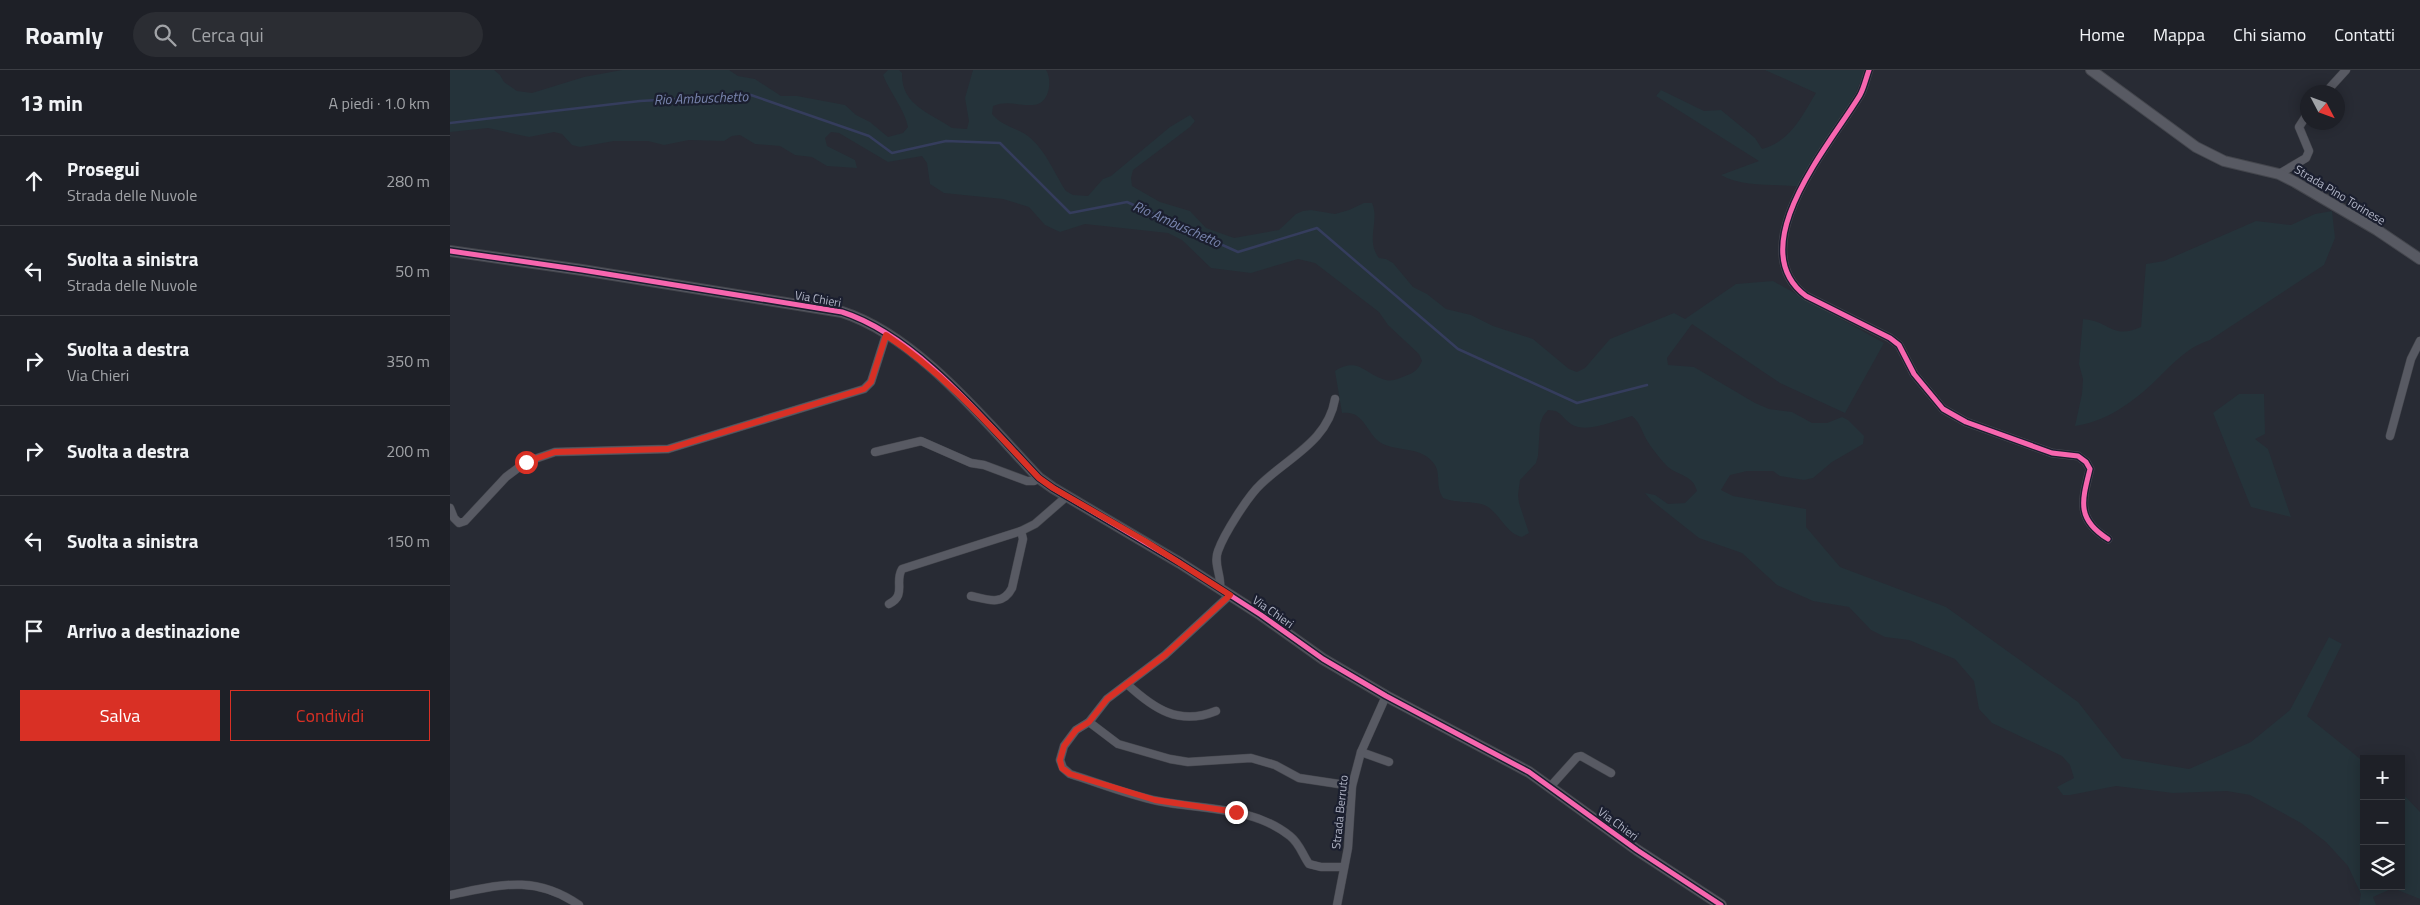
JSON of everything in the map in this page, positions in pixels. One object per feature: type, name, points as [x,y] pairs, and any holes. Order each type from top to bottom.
[{"type":"street","points":[[1869,70],[1860,94],[1807,178],[1788,217],[1783,238],[1784,258],[1795,287],[1806,296],[1890,338],[1899,345],[1914,374],[1943,409],[1966,422],[2052,453],[2078,456],[2086,462],[2090,469],[2082,500],[2083,514],[2097,533],[2108,540]]},
{"type":"street","name":"Strada Pino Torinese","points":[[2091,70],[2196,147],[2224,161],[2279,174],[2376,230],[2420,260]]},
{"type":"street","points":[[2332,85],[2346,70]]},
{"type":"street","points":[[2279,174],[2306,158],[2309,151],[2300,130]]},
{"type":"street","name":"Via Chieri","points":[[450,251],[582,270],[842,312],[860,318],[916,355],[956,391],[1039,478],[1066,497],[1145,541],[1230,595],[1307,649],[1386,696],[1529,772],[1717,904]]},
{"type":"street","points":[[450,508],[454,518],[459,523],[465,521],[506,477],[526,462],[555,452],[668,449],[864,389],[871,382],[886,335]]},
{"type":"street","points":[[2390,436],[2410,358],[2420,341]]},
{"type":"street","points":[[1220,589],[1216,559],[1218,549],[1237,517],[1260,485],[1320,434],[1333,413],[1335,399]]},
{"type":"street","points":[[875,452],[921,441],[971,462],[1027,481],[1034,481],[1039,478]]},
{"type":"street","points":[[890,604],[898,597],[901,590],[900,572],[906,567],[1021,531],[1035,524],[1066,497]]},
{"type":"street","points":[[971,596],[992,601],[1002,600],[1008,595],[1012,588],[1023,539],[1021,531]]},
{"type":"street","points":[[1230,595],[1165,655],[1107,699],[1089,722],[1076,730],[1064,746],[1060,760],[1062,768],[1070,774],[1155,800],[1236,812],[1267,823],[1289,834],[1299,844],[1309,864],[1321,867],[1344,867]]},
{"type":"street","points":[[1127,684],[1140,696],[1177,717],[1205,715],[1216,710]]},
{"type":"street","name":"Strada Berruto","points":[[1337,905],[1348,848],[1352,786],[1361,752],[1386,696]]},
{"type":"street","points":[[1089,722],[1118,744],[1170,760],[1188,762],[1251,758],[1275,765],[1298,778],[1352,786]]},
{"type":"street","points":[[1361,752],[1389,762]]},
{"type":"street","points":[[1550,787],[1577,757],[1581,756],[1611,773]]},
{"type":"street","points":[[450,895],[492,886],[522,883],[563,894],[579,905]]},
{"type":"shaded area","points":[[450,70],[494,70],[504,82],[517,91],[532,93],[584,77],[622,70],[729,70],[738,76],[755,79],[781,96],[797,96],[845,105],[888,137],[903,133],[908,127],[903,113],[883,75],[888,70],[899,70],[902,73],[906,93],[911,100],[926,112],[952,128],[967,129],[969,121],[965,98],[973,70],[1046,70],[1049,86],[1043,101],[1033,105],[998,104],[993,106],[992,114],[1003,123],[1025,134],[1038,145],[1066,191],[1073,195],[1088,196],[1103,179],[1111,176],[1170,127],[1190,115],[1195,121],[1190,127],[1133,170],[1132,186],[1160,202],[1190,211],[1206,228],[1234,238],[1279,230],[1296,214],[1303,211],[1311,210],[1335,214],[1364,203],[1372,203],[1374,210],[1373,245],[1375,251],[1379,258],[1393,263],[1413,287],[1427,294],[1446,309],[1471,315],[1493,326],[1533,339],[1569,369],[1577,372],[1585,368],[1610,339],[1674,313],[1685,319],[1736,284],[1773,281],[1884,343],[1845,413],[1780,383],[1692,324],[1667,358],[1668,365],[1694,367],[1755,403],[1769,409],[1792,412],[1812,423],[1827,423],[1842,417],[1848,420],[1864,436],[1863,444],[1832,462],[1813,478],[1804,480],[1780,476],[1773,471],[1747,471],[1730,475],[1721,490],[1733,496],[1806,509],[1806,527],[1840,567],[1946,607],[2078,702],[2122,758],[2189,769],[2251,742],[2290,710],[2329,637],[2342,644],[2307,716],[2360,759],[2360,890],[2389,890],[2373,897],[2376,905],[2359,905],[2361,894],[2348,866],[2326,842],[2301,823],[2250,795],[2227,791],[2173,793],[2116,786],[2063,795],[2057,787],[2074,778],[2070,765],[2062,756],[1992,723],[1979,709],[1974,681],[1955,659],[1909,640],[1885,637],[1871,630],[1849,607],[1813,601],[1777,585],[1742,553],[1699,538],[1651,500],[1645,493],[1655,495],[1668,504],[1685,503],[1697,491],[1689,479],[1672,470],[1663,462],[1632,416],[1588,428],[1572,425],[1556,411],[1548,410],[1540,424],[1536,463],[1520,480],[1519,503],[1529,533],[1522,537],[1512,532],[1493,511],[1484,505],[1443,498],[1439,489],[1437,469],[1429,458],[1414,451],[1382,444],[1362,420],[1354,414],[1342,413],[1335,371],[1350,365],[1362,368],[1379,378],[1391,380],[1413,372],[1422,361],[1419,354],[1388,325],[1379,312],[1315,263],[1298,259],[1251,273],[1211,268],[1182,240],[1168,233],[1085,224],[1060,232],[1045,225],[1029,207],[1003,199],[944,193],[930,184],[927,163],[922,156],[888,162],[839,133],[831,132],[825,138],[827,146],[855,160],[857,168],[827,166],[812,157],[795,155],[780,146],[755,144],[740,135],[732,136],[724,141],[689,140],[664,145],[648,141],[614,141],[580,147],[572,145],[562,134],[554,132],[529,137],[488,128],[450,132]]},
{"type":"shaded area","points":[[1765,70],[1865,70],[1856,92],[1800,187],[1739,182],[1721,175],[1759,161],[1656,96],[1661,90],[1704,111],[1721,110],[1755,138],[1762,149],[1772,146],[1788,134],[1816,93]]},
{"type":"shaded area","points":[[2332,211],[2335,238],[2324,265],[2210,340],[2185,353],[2126,405],[2097,421],[2075,426],[2082,394],[2083,379],[2079,364],[2083,319],[2092,320],[2111,329],[2124,332],[2141,327],[2146,264],[2164,261],[2256,221],[2291,225],[2315,214]]},
{"type":"shaded area","points":[[2239,394],[2264,394],[2265,434],[2255,439],[2268,449],[2291,517],[2251,507],[2213,413]]},
{"type":"shaded area","points":[[2405,796],[2420,812],[2420,899],[2398,890],[2405,890]]},
{"type":"waterway","name":"Rio Ambuschetto","points":[[450,123],[640,101],[751,95],[869,136],[892,153],[946,141],[1000,143],[1070,213],[1127,202],[1238,252],[1317,228],[1458,349],[1577,403],[1647,385]]},
{"type":"cycle path","points":[[1869,70],[1860,95],[1813,166],[1798,195],[1787,223],[1783,251],[1788,275],[1806,296],[1890,338],[1899,345],[1914,374],[1943,409],[1966,422],[2052,453],[2078,456],[2086,462],[2090,469],[2084,500],[2086,516],[2098,532],[2108,539]]},
{"type":"cycle path","points":[[450,251],[582,270],[842,312],[870,324],[897,340],[923,360],[973,407],[1039,478],[1053,488],[1180,563],[1261,615],[1323,659],[1386,696],[1529,772],[1637,850],[1721,905]]},
{"type":"route","points":[[526,462],[555,452],[610,449],[668,449],[679,447],[864,389],[871,382],[886,335],[916,355],[956,391],[1039,478],[1066,497],[1145,541],[1230,595],[1165,655],[1107,699],[1089,722],[1076,730],[1064,746],[1060,760],[1062,768],[1070,774],[1155,800],[1189,807],[1236,812]]}]
